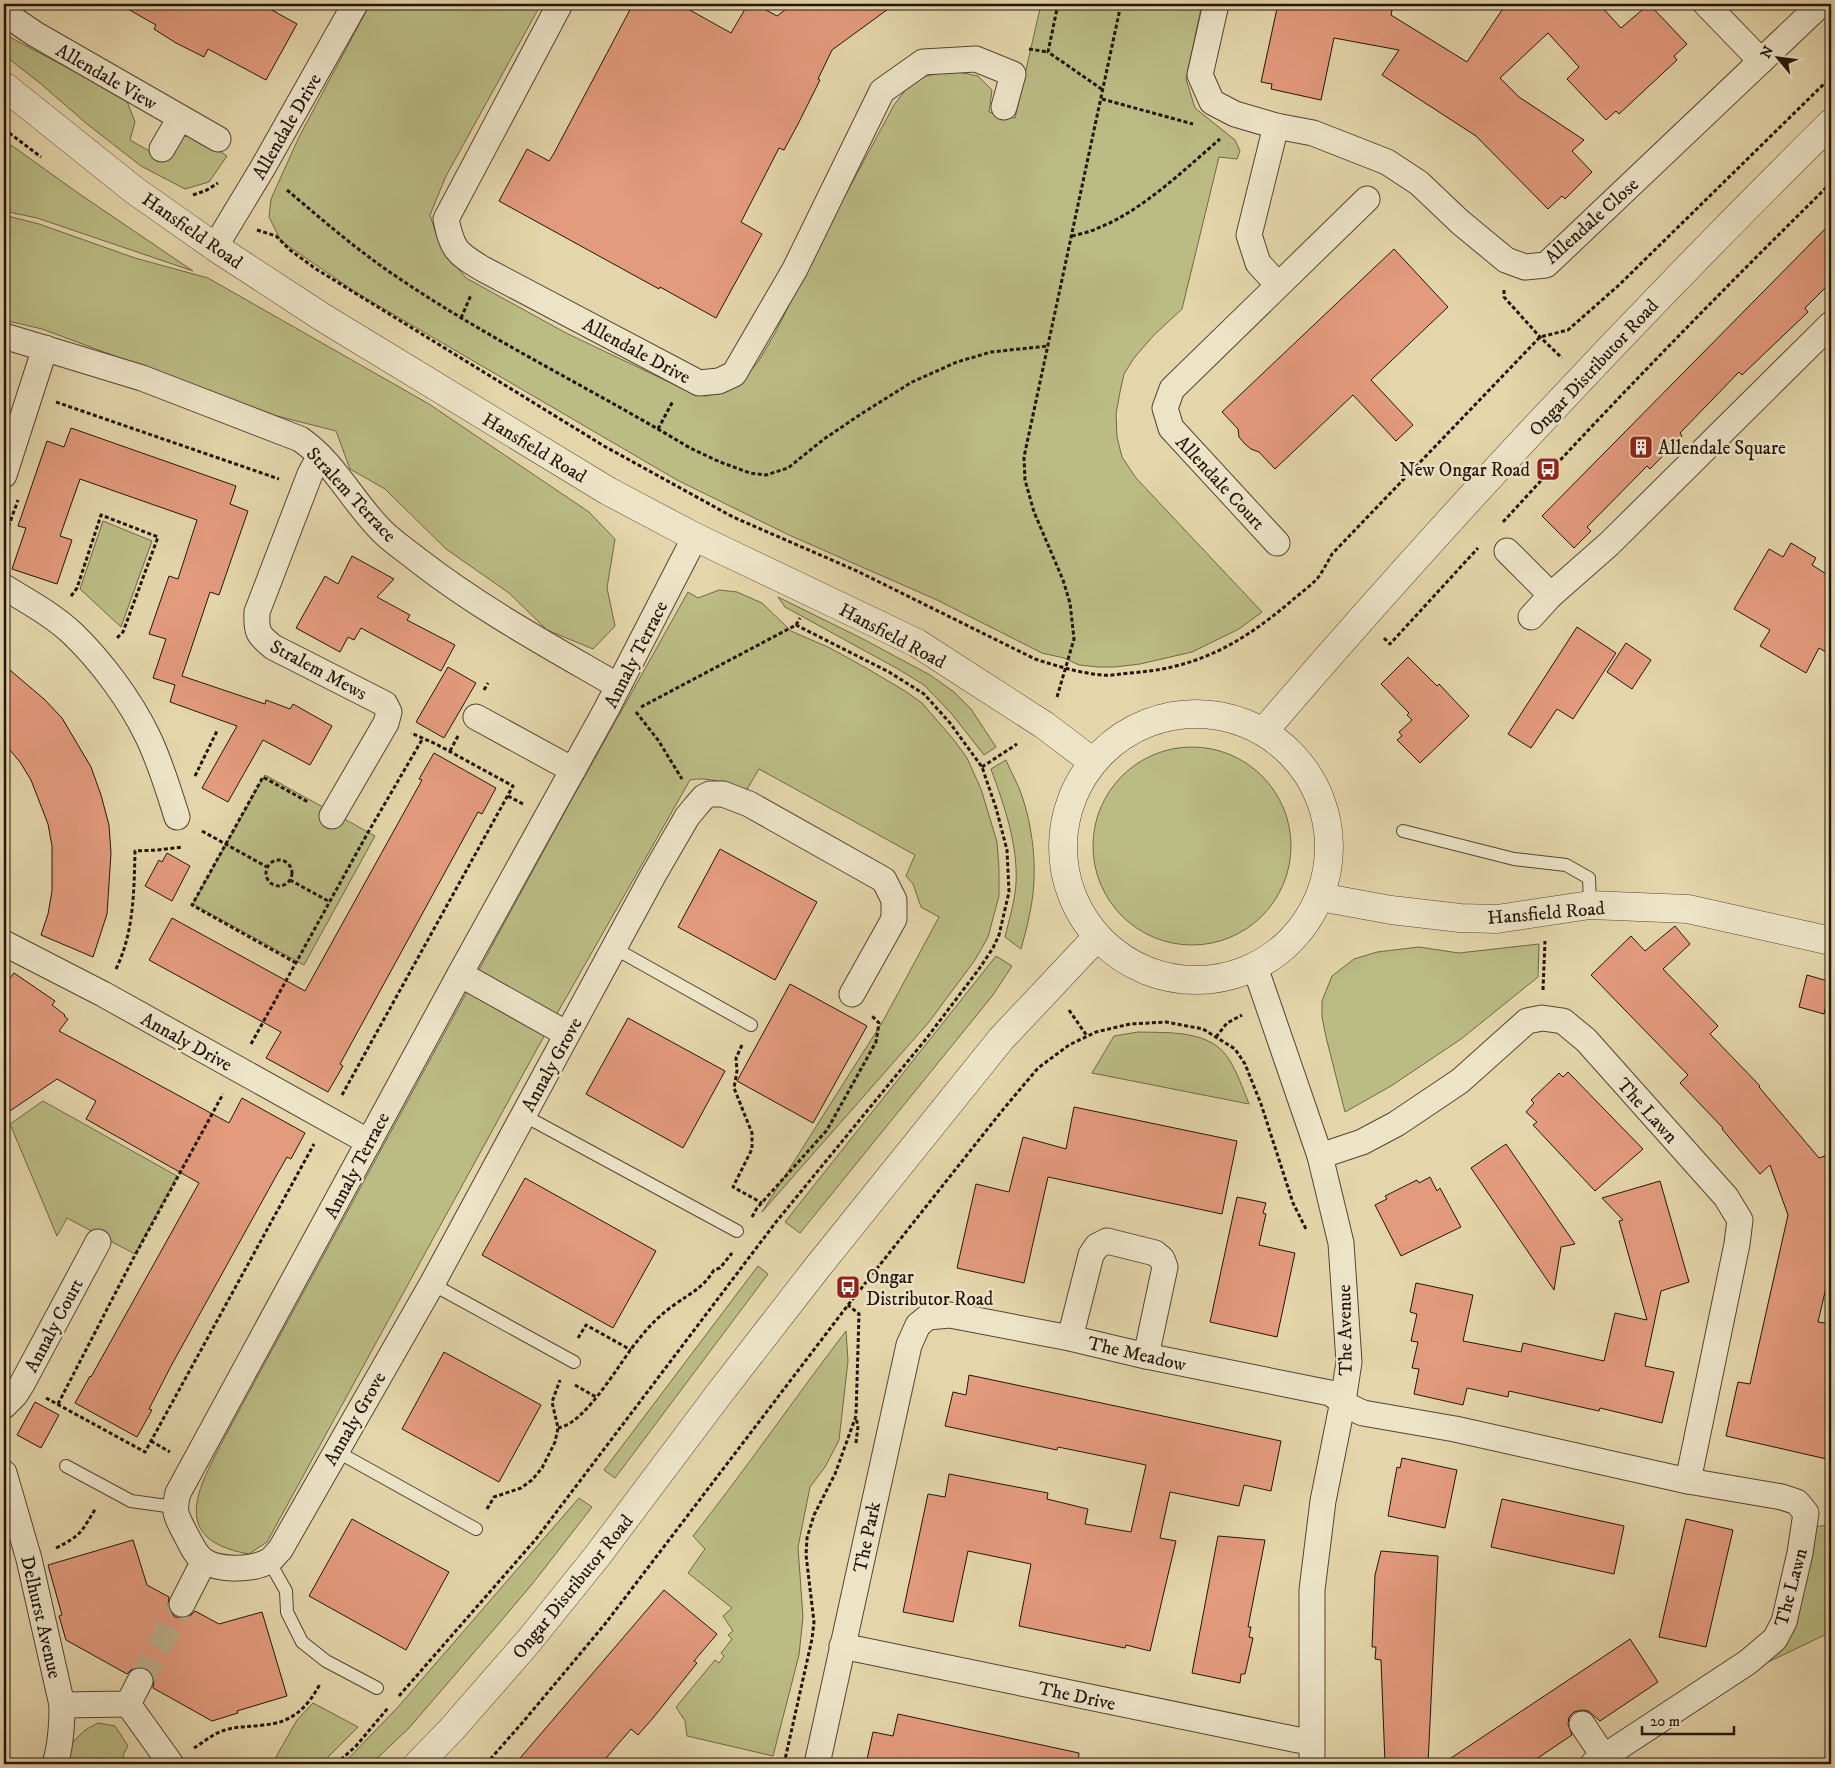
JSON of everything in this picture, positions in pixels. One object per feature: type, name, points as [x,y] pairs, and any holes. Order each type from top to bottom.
[{"type":"street","name":"Allendale View","points":[[5,4],[14,19],[35,34],[218,139]]},
{"type":"street","name":"Allendale Drive","points":[[215,247],[262,169],[355,4]]},
{"type":"street","name":"Allendale Drive","points":[[560,4],[446,219],[450,241],[464,258],[699,383],[719,381],[734,374],[795,269],[882,91],[923,62],[976,59],[1013,74],[1004,107]]},
{"type":"street","name":"Allendale Close","points":[[1216,4],[1200,75],[1212,102],[1235,114],[1276,126],[1313,133],[1387,162],[1419,183],[1460,222],[1506,260],[1525,268],[1546,265],[1821,4]]},
{"type":"street","points":[[1706,4],[1761,61]]},
{"type":"street","name":"Hansfield Road","points":[[4,86],[134,190],[215,247],[322,317],[498,426],[608,491],[695,537],[917,643],[1044,725],[1093,762]]},
{"type":"street","points":[[162,149],[180,118]]},
{"type":"street","name":"Ongar Distributor Road","points":[[1264,731],[1361,617],[1582,376],[1754,199],[1831,123]]},
{"type":"street","points":[[1276,126],[1249,235],[1258,263],[1278,285]]},
{"type":"street","name":"Allendale Court","points":[[1277,543],[1171,428],[1165,408],[1172,389],[1366,199]]},
{"type":"street","points":[[1530,617],[1609,544],[1831,324]]},
{"type":"street","name":"Stralem Terrace","points":[[4,336],[142,378],[300,439],[312,447],[384,533],[440,577],[510,624],[618,686]]},
{"type":"street","points":[[4,474],[45,348]]},
{"type":"street","name":"Stralem Mews","points":[[320,456],[310,474],[257,612],[256,628],[261,637],[273,647],[385,704],[389,712],[386,723]]},
{"type":"street","name":"Annaly Terrace","points":[[174,1506],[178,1493],[606,710],[695,537]]},
{"type":"street","points":[[1496,546],[1551,596]]},
{"type":"street","points":[[4,587],[72,634],[96,659],[128,702],[147,734],[177,817]]},
{"type":"street","points":[[1192,713],[1219,715],[1242,721],[1264,731],[1289,750],[1309,775],[1320,797],[1327,820],[1329,859],[1320,897],[1308,919],[1292,939],[1275,954],[1255,967],[1214,979],[1188,980],[1162,976],[1130,963],[1097,937],[1080,914],[1069,888],[1063,860],[1065,822],[1074,793],[1093,762],[1124,734],[1165,717],[1192,713]]},
{"type":"street","points":[[476,717],[573,770]]},
{"type":"street","points":[[332,816],[386,723]]},
{"type":"street","name":"Annaly Grove","points":[[269,1561],[280,1550],[432,1284],[654,874],[687,817],[704,797],[710,794],[723,794],[749,804],[884,880],[894,900],[894,919],[852,994]]},
{"type":"street","name":"Hansfield Road","points":[[1320,897],[1391,910],[1460,918],[1497,919],[1590,905],[1688,909],[1831,941]]},
{"type":"street","name":"Ongar Distributor Road","points":[[418,1764],[452,1729],[528,1642],[598,1555],[816,1269],[995,1047],[1047,988],[1097,937]]},
{"type":"street","name":"Annaly Drive","points":[[4,943],[103,994],[369,1142]]},
{"type":"street","name":"The Avenue","points":[[1255,967],[1320,1156],[1341,1243],[1349,1362],[1344,1401],[1323,1501],[1312,1590],[1312,1753]]},
{"type":"street","points":[[460,974],[567,1034]]},
{"type":"street","points":[[1320,1156],[1362,1142],[1396,1124],[1460,1081],[1527,1021],[1542,1018]]},
{"type":"street","name":"The Lawn","points":[[1542,1018],[1563,1021],[1586,1040],[1726,1197],[1740,1220],[1738,1244],[1688,1481]]},
{"type":"street","name":"Annaly Court","points":[[4,1406],[15,1395],[22,1384],[98,1242]]},
{"type":"street","points":[[1070,1338],[1091,1255],[1097,1246],[1107,1242],[1156,1253],[1162,1258],[1166,1267],[1146,1356]]},
{"type":"street","name":"The Meadow","points":[[928,1317],[950,1315],[1070,1338],[1146,1356],[1330,1393],[1344,1401]]},
{"type":"street","name":"The Park","points":[[817,1764],[909,1345],[918,1325],[928,1317]]},
{"type":"street","name":"The Lawn","points":[[1344,1401],[1363,1413],[1455,1429],[1688,1481],[1782,1497],[1797,1502],[1806,1513],[1800,1554],[1784,1622],[1775,1639],[1748,1662],[1599,1761],[1582,1724]]},
{"type":"street","name":"Delhurst Avenue","points":[[4,1473],[29,1559],[62,1705],[61,1736],[55,1764]]},
{"type":"street","points":[[174,1506],[177,1518],[192,1546],[204,1561],[232,1568],[246,1568],[269,1561]]},
{"type":"street","points":[[182,1604],[204,1561]]},
{"type":"street","name":"The Drive","points":[[842,1646],[1298,1740],[1312,1753]]},
{"type":"street","points":[[128,1704],[140,1681]]},
{"type":"street","points":[[62,1705],[128,1704]]},
{"type":"street","points":[[128,1704],[171,1764]]},
{"type":"lane","points":[[1404,831],[1514,859],[1566,865],[1589,878],[1590,905]]},
{"type":"lane","points":[[614,948],[751,1025]]},
{"type":"lane","points":[[523,1115],[737,1231]]},
{"type":"lane","points":[[432,1284],[570,1360]]},
{"type":"lane","points":[[336,1451],[476,1529]]},
{"type":"lane","points":[[66,1466],[131,1501],[174,1506]]},
{"type":"lane","points":[[269,1561],[286,1591],[287,1612],[302,1642],[331,1664],[377,1688]]},
{"type":"path","points":[[1058,4],[1048,52],[1103,90]]},
{"type":"path","points":[[1066,668],[1074,640],[1070,603],[1063,580],[1034,512],[1025,480],[1024,457],[1122,4]]},
{"type":"path","points":[[257,229],[276,236],[290,250],[316,269],[604,446],[732,516],[857,571],[1035,659],[1066,668],[1102,675],[1156,672],[1203,658],[1253,631],[1280,611],[1317,579],[1332,554],[1540,337],[1568,330],[1619,285],[1831,77]]},
{"type":"path","points":[[1102,99],[1198,125]]},
{"type":"path","points":[[1072,236],[1098,228],[1147,199],[1227,133],[1235,114]]},
{"type":"path","points":[[1498,527],[1764,248],[1831,183]]},
{"type":"path","points":[[1506,260],[1504,297],[1540,337],[1582,376]]},
{"type":"path","points":[[29,393],[288,481]]},
{"type":"path","points":[[66,602],[77,588],[101,514],[158,538],[123,632],[96,659]]},
{"type":"path","points":[[1361,617],[1390,644],[1496,546]]},
{"type":"path","points":[[606,710],[621,715],[635,710],[796,625],[812,593]]},
{"type":"path","points":[[336,1764],[356,1746],[536,1539],[776,1222],[926,1039],[993,948],[999,935],[1009,892],[1007,850],[996,808],[982,767],[950,723],[924,694],[889,672],[796,625]]},
{"type":"path","points":[[635,710],[677,769],[696,806]]},
{"type":"path","points":[[22,1384],[145,1452],[513,786],[436,744],[386,723]]},
{"type":"path","points":[[190,784],[217,731]]},
{"type":"path","points":[[296,962],[192,905],[262,777],[332,816]]},
{"type":"path","points":[[197,837],[205,826]]},
{"type":"path","points":[[202,831],[267,867]]},
{"type":"path","points":[[103,994],[118,966],[129,935],[133,909],[135,851],[180,848],[185,845]]},
{"type":"path","points":[[278,860],[286,863],[291,869],[290,880],[282,886],[273,885],[266,876],[267,867],[278,860]]},
{"type":"path","points":[[290,880],[330,902]]},
{"type":"path","points":[[1542,1018],[1546,911]]},
{"type":"path","points":[[751,1025],[736,1058],[737,1071],[734,1088],[752,1133],[752,1148],[733,1187],[762,1203]]},
{"type":"path","points":[[784,1764],[812,1639],[814,1622],[806,1555],[807,1538],[814,1516],[834,1474],[856,1416],[860,1314],[848,1305]]},
{"type":"path","points":[[570,1360],[586,1325],[631,1350]]},
{"type":"path","points":[[476,1529],[494,1497],[521,1488],[532,1480],[542,1468],[555,1442],[558,1428],[552,1402],[562,1377]]},
{"type":"path","points":[[29,1559],[46,1554],[76,1538],[107,1488]]},
{"type":"path","points":[[171,1764],[222,1731],[245,1726],[265,1725],[292,1717],[304,1709],[331,1664]]},
{"type":"green space","points":[[370,4],[541,4],[446,176],[430,215],[440,246],[466,278],[566,333],[692,393],[705,396],[727,391],[742,380],[758,362],[774,335],[839,207],[894,105],[907,88],[921,78],[948,70],[978,76],[992,90],[989,112],[1015,118],[1041,4],[1202,4],[1186,79],[1195,108],[1235,140],[1240,151],[1237,159],[1219,157],[1182,309],[1154,335],[1134,358],[1124,374],[1116,414],[1117,437],[1122,457],[1136,478],[1262,612],[1239,629],[1192,652],[1140,664],[1115,667],[1079,665],[1064,658],[1042,653],[937,600],[789,535],[677,480],[357,293],[281,241],[269,217],[271,199],[299,137]]},
{"type":"green space","points":[[4,34],[126,99],[135,122],[130,140],[151,152],[173,140],[189,136],[205,142],[227,156],[209,182],[185,189],[141,166],[4,55]]},
{"type":"green space","points":[[4,140],[193,271],[37,218],[4,211]]},
{"type":"green space","points":[[4,215],[39,224],[135,258],[208,278],[429,404],[589,512],[615,539],[607,588],[615,626],[593,649],[547,630],[509,593],[446,549],[385,489],[350,469],[336,431],[277,416],[42,329],[4,320]]},
{"type":"green space","points":[[103,521],[152,541],[121,627],[80,589]]},
{"type":"green space","points":[[719,590],[737,592],[762,603],[791,631],[830,648],[905,691],[922,703],[954,740],[967,758],[981,789],[997,842],[999,896],[988,937],[975,960],[929,1022],[762,1212],[883,1021],[939,917],[921,907],[913,884],[906,876],[915,855],[759,769],[746,791],[711,780],[690,780],[538,1047],[267,1542],[249,1554],[222,1546],[206,1536],[198,1522],[197,1506],[201,1488],[218,1450],[567,808],[688,592],[698,598]]},
{"type":"green space","points":[[778,597],[930,675],[954,692],[971,709],[996,747],[984,755],[951,713],[924,685],[785,607]]},
{"type":"green space","points":[[1182,747],[1202,747],[1221,751],[1239,758],[1255,769],[1269,783],[1284,808],[1291,836],[1287,875],[1280,893],[1269,909],[1255,923],[1239,934],[1221,941],[1202,945],[1182,945],[1163,941],[1145,934],[1129,923],[1115,909],[1104,893],[1097,875],[1093,856],[1093,836],[1097,817],[1104,799],[1115,783],[1129,769],[1145,758],[1163,751]]},
{"type":"green space","points":[[1006,760],[1027,812],[1034,855],[1034,884],[1028,922],[1021,949],[1005,937],[1016,883],[1015,854],[1009,825],[991,769]]},
{"type":"green space","points":[[265,775],[375,836],[304,965],[193,904]]},
{"type":"green space","points":[[1539,944],[1538,977],[1461,1039],[1391,1086],[1345,1112],[1322,1017],[1322,1001],[1332,976],[1354,959],[1377,952],[1419,947],[1459,953]]},
{"type":"green space","points":[[996,956],[1012,966],[993,995],[800,1233],[785,1222]]},
{"type":"green space","points":[[1138,1032],[1176,1033],[1201,1038],[1212,1043],[1230,1061],[1249,1104],[1092,1073],[1114,1036]]},
{"type":"green space","points":[[43,1101],[177,1176],[135,1254],[67,1218],[57,1236],[10,1124]]},
{"type":"green space","points":[[758,1266],[768,1274],[615,1478],[604,1470]]},
{"type":"green space","points":[[846,1331],[848,1361],[839,1440],[825,1467],[810,1487],[798,1547],[803,1617],[799,1655],[773,1756],[687,1736],[685,1721],[676,1707],[715,1660],[719,1663],[724,1656],[721,1653],[732,1639],[728,1635],[733,1631],[723,1616],[732,1608],[688,1573],[705,1549],[693,1536]]},
{"type":"green space","points":[[579,1498],[592,1507],[533,1583],[409,1728],[371,1764],[343,1764],[398,1707]]},
{"type":"green space","points":[[1831,1525],[1831,1632],[1762,1665],[1810,1527]]},
{"type":"green space","points":[[313,1703],[358,1727],[321,1764],[272,1764],[297,1720]]},
{"type":"green space","points":[[98,1723],[115,1726],[128,1746],[123,1755],[127,1764],[70,1764],[70,1745],[85,1730]]},
{"type":"building","points":[[119,4],[261,4],[297,24],[266,80],[208,49],[204,57],[176,43],[154,29],[156,25]]},
{"type":"building","points":[[633,4],[679,4],[731,33],[748,4],[755,4],[777,16],[793,4],[895,4],[832,50],[818,79],[820,80],[798,124],[784,150],[779,148],[741,222],[762,234],[716,318],[660,287],[659,289],[499,201],[527,149],[549,161]]},
{"type":"building","points":[[1278,4],[1361,4],[1392,10],[1391,15],[1467,62],[1506,4],[1599,4],[1621,28],[1649,4],[1687,44],[1674,56],[1677,60],[1619,114],[1616,111],[1606,120],[1567,79],[1579,67],[1548,33],[1500,78],[1519,97],[1584,140],[1572,151],[1592,172],[1565,199],[1562,196],[1548,209],[1476,136],[1382,75],[1399,50],[1334,38],[1321,100],[1271,89],[1272,84],[1261,82]]},
{"type":"building","name":"Allendale Square","points":[[1831,223],[1831,282],[1805,308],[1808,312],[1742,375],[1739,372],[1680,433],[1682,436],[1650,469],[1647,466],[1587,527],[1591,531],[1574,548],[1542,516]]},
{"type":"building","points":[[1394,249],[1448,307],[1371,380],[1413,425],[1396,441],[1353,395],[1275,469],[1259,452],[1245,444],[1239,437],[1238,429],[1222,412]]},
{"type":"building","points":[[71,428],[236,486],[230,504],[248,511],[219,595],[210,592],[182,676],[265,704],[266,700],[290,709],[293,704],[332,726],[310,765],[263,740],[228,802],[202,788],[237,726],[170,702],[175,685],[153,678],[166,639],[149,634],[169,576],[178,579],[197,520],[80,479],[60,536],[72,540],[57,584],[12,569],[26,528],[18,526],[47,441],[64,447]]},
{"type":"building","points":[[1791,543],[1816,558],[1812,565],[1831,577],[1831,655],[1819,648],[1806,673],[1760,646],[1770,630],[1734,609],[1769,549],[1783,557]]},
{"type":"building","points":[[352,556],[394,579],[377,597],[410,615],[407,620],[455,645],[441,671],[361,628],[354,640],[348,637],[340,652],[296,628],[325,576],[338,584]]},
{"type":"building","points":[[1577,627],[1616,653],[1573,719],[1557,709],[1531,748],[1508,734]]},
{"type":"building","points":[[1626,643],[1651,660],[1632,689],[1607,672]]},
{"type":"building","points":[[1408,657],[1437,686],[1439,684],[1469,716],[1420,763],[1397,740],[1402,736],[1399,732],[1412,720],[1407,715],[1409,713],[1381,684]]},
{"type":"building","points":[[4,665],[44,699],[62,718],[91,767],[101,795],[109,825],[111,853],[107,914],[93,957],[41,935],[48,914],[52,891],[52,846],[48,824],[31,780],[20,762],[4,743]]},
{"type":"building","points":[[448,667],[476,683],[444,738],[416,722]]},
{"type":"building","points":[[434,753],[496,788],[482,814],[478,812],[340,1064],[343,1066],[328,1092],[266,1058],[281,1032],[149,960],[172,918],[305,991],[422,780],[419,779]]},
{"type":"building","points":[[720,849],[817,902],[775,980],[678,927]]},
{"type":"building","points":[[167,853],[190,866],[172,901],[145,886],[159,860],[162,862]]},
{"type":"building","points":[[1675,926],[1690,944],[1663,969],[1718,1026],[1710,1034],[1760,1086],[1819,1158],[1825,1156],[1831,1172],[1831,1266],[1818,1322],[1831,1324],[1831,1460],[1726,1436],[1738,1382],[1750,1384],[1788,1215],[1770,1165],[1760,1174],[1723,1128],[1680,1083],[1688,1075],[1591,975],[1631,936],[1645,951]]},
{"type":"building","points":[[14,973],[55,1001],[52,1005],[68,1019],[59,1031],[229,1123],[242,1098],[305,1133],[291,1159],[287,1157],[171,1366],[149,1409],[152,1410],[137,1437],[75,1403],[199,1183],[86,1119],[96,1101],[57,1079],[4,1115],[4,985]]},
{"type":"building","points":[[1807,975],[1831,982],[1824,1014],[1799,1007]]},
{"type":"building","points":[[790,984],[867,1026],[813,1123],[737,1081]]},
{"type":"building","points":[[628,1018],[725,1071],[683,1148],[586,1094]]},
{"type":"building","points":[[1568,1072],[1643,1149],[1595,1191],[1533,1125],[1537,1122],[1526,1112],[1534,1103],[1531,1100],[1559,1073],[1563,1077]]},
{"type":"building","points":[[1074,1107],[1237,1141],[1222,1214],[1048,1177],[1024,1283],[957,1268],[976,1184],[1009,1192],[1023,1137],[1066,1149]]},
{"type":"building","points":[[1506,1144],[1575,1244],[1561,1247],[1554,1290],[1471,1168]]},
{"type":"building","points":[[1430,1177],[1437,1191],[1440,1188],[1461,1227],[1401,1256],[1375,1205],[1387,1199],[1385,1196],[1417,1180],[1419,1183]]},
{"type":"building","points":[[525,1178],[656,1251],[613,1328],[482,1255]]},
{"type":"building","points":[[1660,1181],[1689,1282],[1661,1291],[1645,1366],[1674,1372],[1662,1423],[1600,1408],[1599,1411],[1509,1391],[1508,1397],[1467,1388],[1463,1405],[1414,1394],[1419,1369],[1412,1368],[1418,1342],[1411,1341],[1417,1314],[1410,1312],[1416,1283],[1473,1295],[1463,1341],[1521,1352],[1523,1343],[1604,1361],[1615,1313],[1647,1320],[1619,1221],[1623,1220],[1602,1198]]},
{"type":"building","points":[[1237,1197],[1266,1203],[1263,1213],[1266,1214],[1259,1245],[1295,1253],[1277,1337],[1210,1322]]},
{"type":"building","points":[[444,1352],[541,1405],[499,1482],[402,1429]]},
{"type":"building","points":[[969,1375],[1281,1441],[1271,1491],[1244,1485],[1239,1506],[1170,1492],[1160,1538],[1176,1541],[1150,1651],[1126,1645],[1125,1648],[1019,1626],[1031,1564],[968,1551],[953,1622],[903,1612],[928,1494],[945,1497],[949,1474],[1048,1493],[1047,1499],[1088,1509],[1085,1524],[1131,1532],[1146,1465],[1058,1447],[1057,1450],[945,1426],[953,1392],[966,1395]]},
{"type":"building","points":[[35,1402],[59,1415],[41,1448],[17,1435]]},
{"type":"building","points":[[1402,1458],[1457,1470],[1445,1528],[1388,1516],[1397,1467],[1400,1468]]},
{"type":"building","points":[[1502,1499],[1624,1526],[1614,1574],[1491,1547]]},
{"type":"building","points":[[352,1519],[449,1572],[406,1650],[309,1596]]},
{"type":"building","points":[[1686,1519],[1733,1530],[1706,1647],[1659,1637]]},
{"type":"building","points":[[1218,1536],[1265,1540],[1248,1627],[1251,1627],[1249,1637],[1253,1638],[1245,1674],[1241,1674],[1240,1683],[1192,1673]]},
{"type":"building","points":[[133,1540],[147,1585],[169,1597],[168,1605],[170,1612],[175,1617],[183,1618],[190,1616],[195,1611],[219,1624],[262,1612],[287,1696],[237,1711],[238,1713],[212,1721],[153,1688],[154,1680],[152,1674],[147,1669],[139,1667],[132,1669],[127,1674],[66,1640],[59,1616],[62,1615],[48,1565]]},
{"type":"building","points":[[1381,1551],[1438,1556],[1428,1764],[1385,1764],[1381,1660],[1375,1659],[1376,1647],[1372,1647],[1375,1575]]},
{"type":"building","points":[[664,1590],[717,1634],[694,1661],[697,1663],[653,1718],[638,1735],[631,1729],[601,1764],[515,1764]]},
{"type":"building","points":[[1630,1639],[1658,1682],[1600,1721],[1588,1711],[1574,1712],[1569,1717],[1568,1724],[1572,1735],[1529,1764],[1442,1764]]},
{"type":"building","points":[[898,1714],[1079,1753],[1078,1764],[866,1764],[873,1732],[893,1736]]},
{"type":"tunnel","points":[[140,1681],[182,1604]]},
{"type":"place","name":"Allendale Square","points":[[1641,447]]},
{"type":"place","name":"New Ongar Road","points":[[1548,469]]},
{"type":"place","name":"Ongar Distributor Road","points":[[848,1287]]}]
